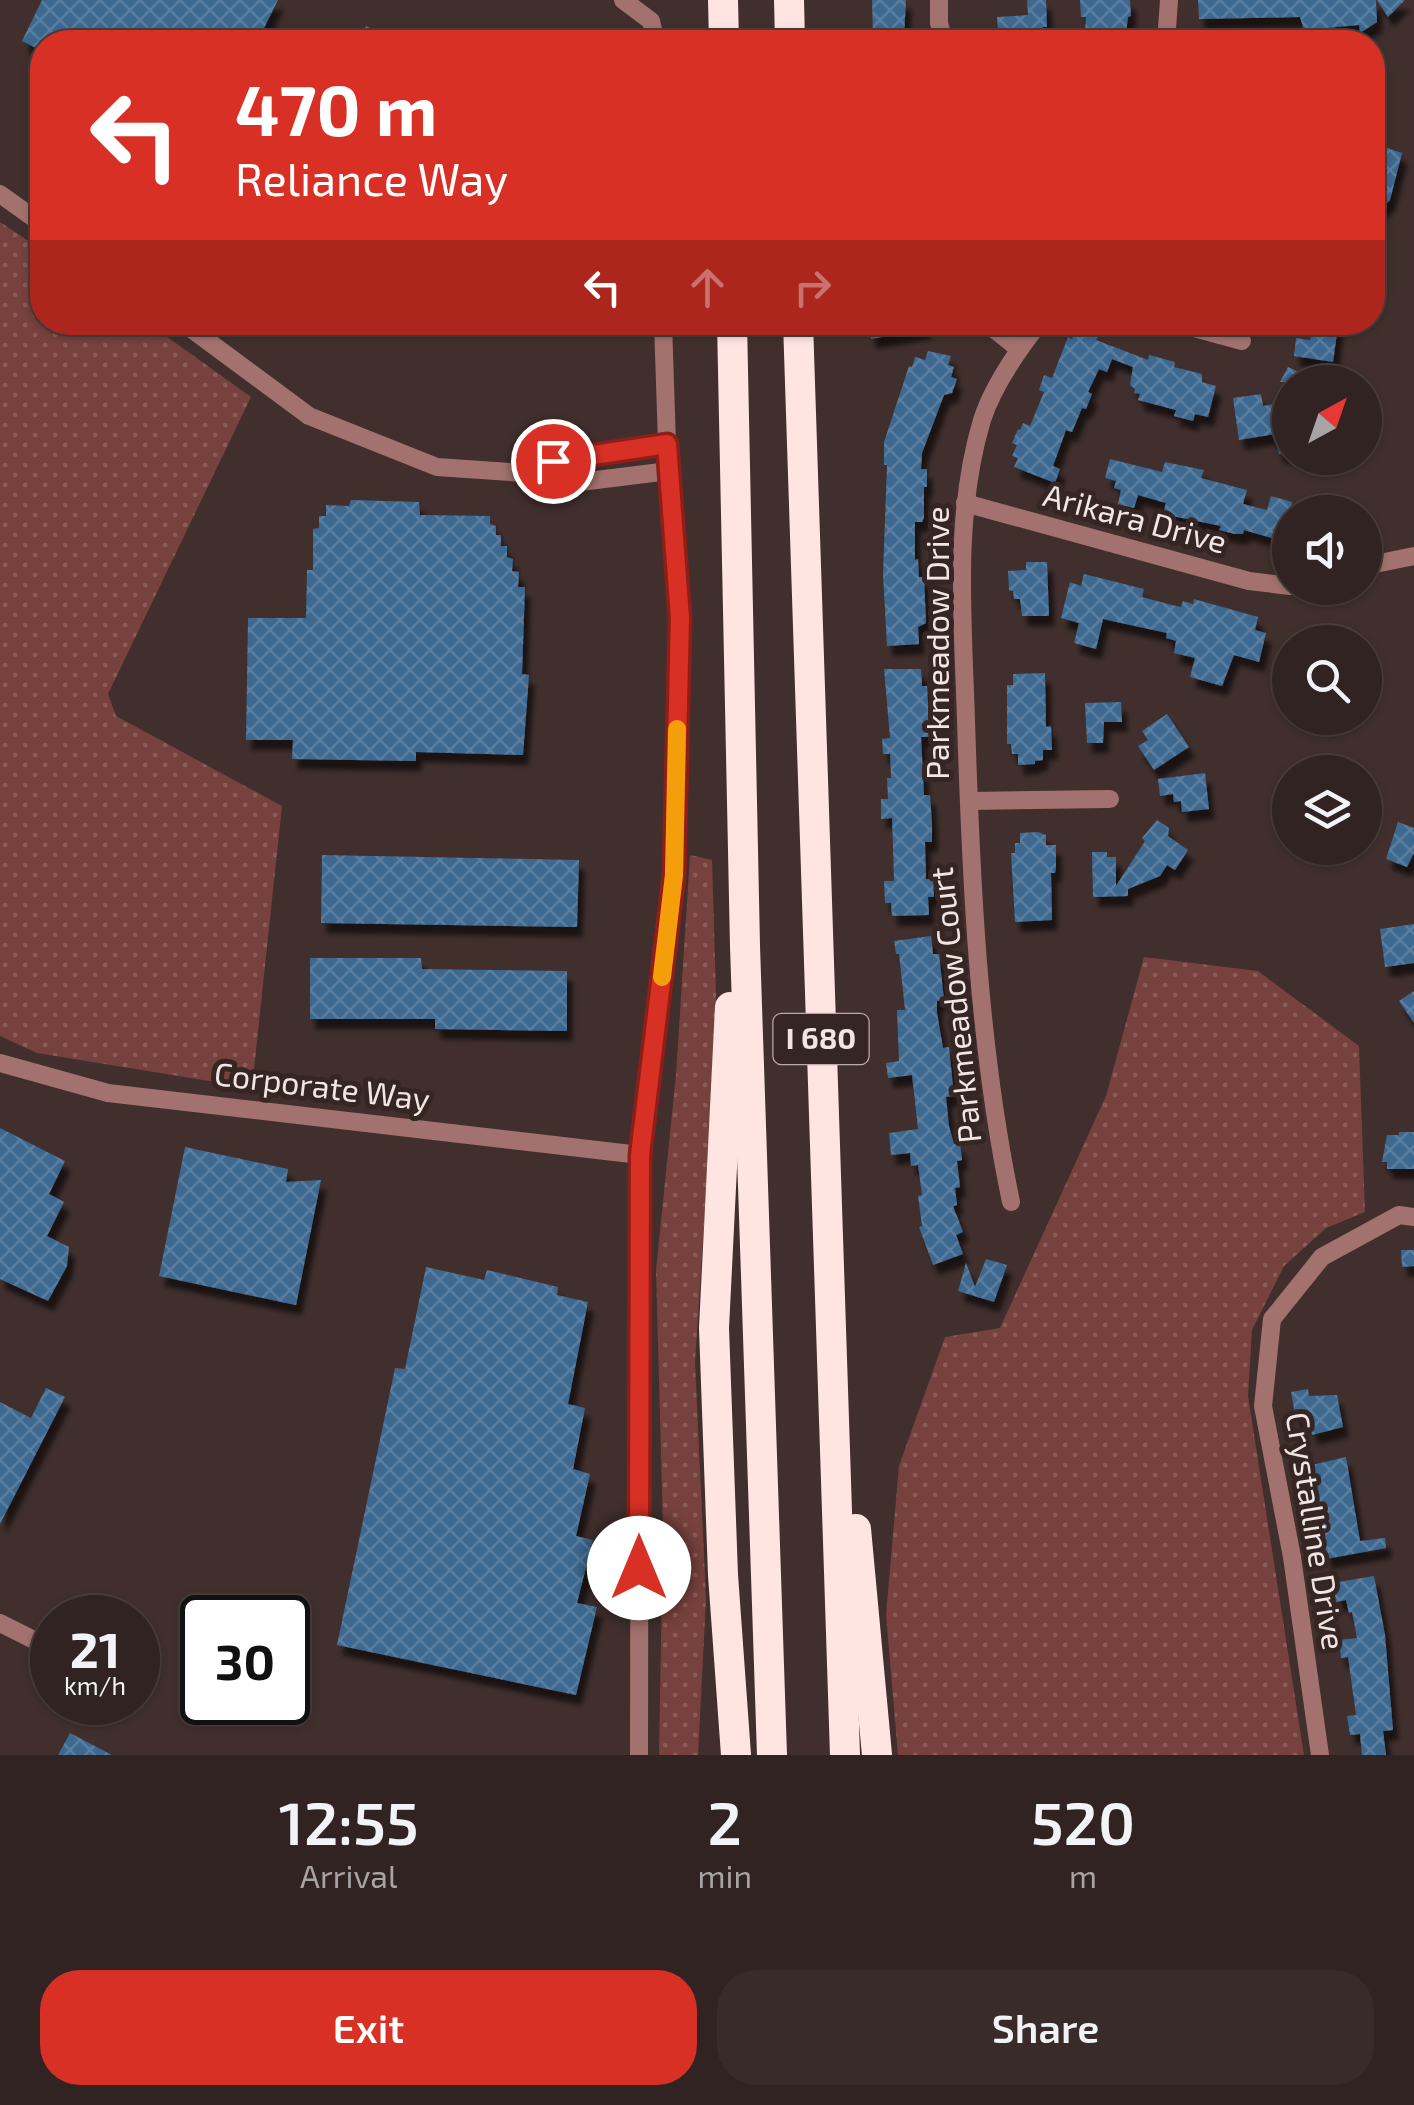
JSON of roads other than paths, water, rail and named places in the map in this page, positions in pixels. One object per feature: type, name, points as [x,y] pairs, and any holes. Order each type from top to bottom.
[{"type":"highway","points":[[723,0],[724,30]]},
{"type":"highway","points":[[789,0],[790,30]]},
{"type":"highway","name":"I 680","points":[[732,335],[745,946],[772,1755]]},
{"type":"highway","name":"I 680","points":[[798,335],[845,1755]]},
{"type":"highway","points":[[736,1755],[714,1328],[729,1015],[733,982],[745,946]]},
{"type":"highway","points":[[830,1276],[877,1755]]},
{"type":"highway","points":[[719,1755],[724,1574]]},
{"type":"street","points":[[623,0],[651,21],[653,30]]},
{"type":"street","points":[[939,0],[943,30]]},
{"type":"street","points":[[1167,30],[1168,0]]},
{"type":"street","points":[[0,194],[30,215]]},
{"type":"street","points":[[200,335],[310,416],[437,467],[538,474],[556,485],[669,472]]},
{"type":"street","points":[[639,1755],[640,1155],[674,875],[680,618],[663,335]]},
{"type":"street","points":[[1001,335],[1019,349]]},
{"type":"street","name":"Parkmeadow Drive","points":[[968,802],[961,576],[965,503],[983,417],[1030,335]]},
{"type":"street","points":[[1223,335],[1242,340]]},
{"type":"street","points":[[538,474],[553,461],[667,444]]},
{"type":"street","name":"Arikara Drive","points":[[965,503],[1249,581],[1272,584]]},
{"type":"street","points":[[1382,563],[1414,556]]},
{"type":"street","points":[[968,802],[1110,799]]},
{"type":"street","name":"Parkmeadow Court","points":[[968,802],[992,1102],[1010,1202]]},
{"type":"street","name":"Corporate Way","points":[[0,1062],[108,1093],[640,1155]]},
{"type":"street","name":"Crystalline Drive","points":[[1320,1755],[1292,1557],[1263,1406],[1272,1319],[1322,1257],[1399,1216],[1414,1217]]},
{"type":"street","points":[[0,1623],[30,1638]]}]
